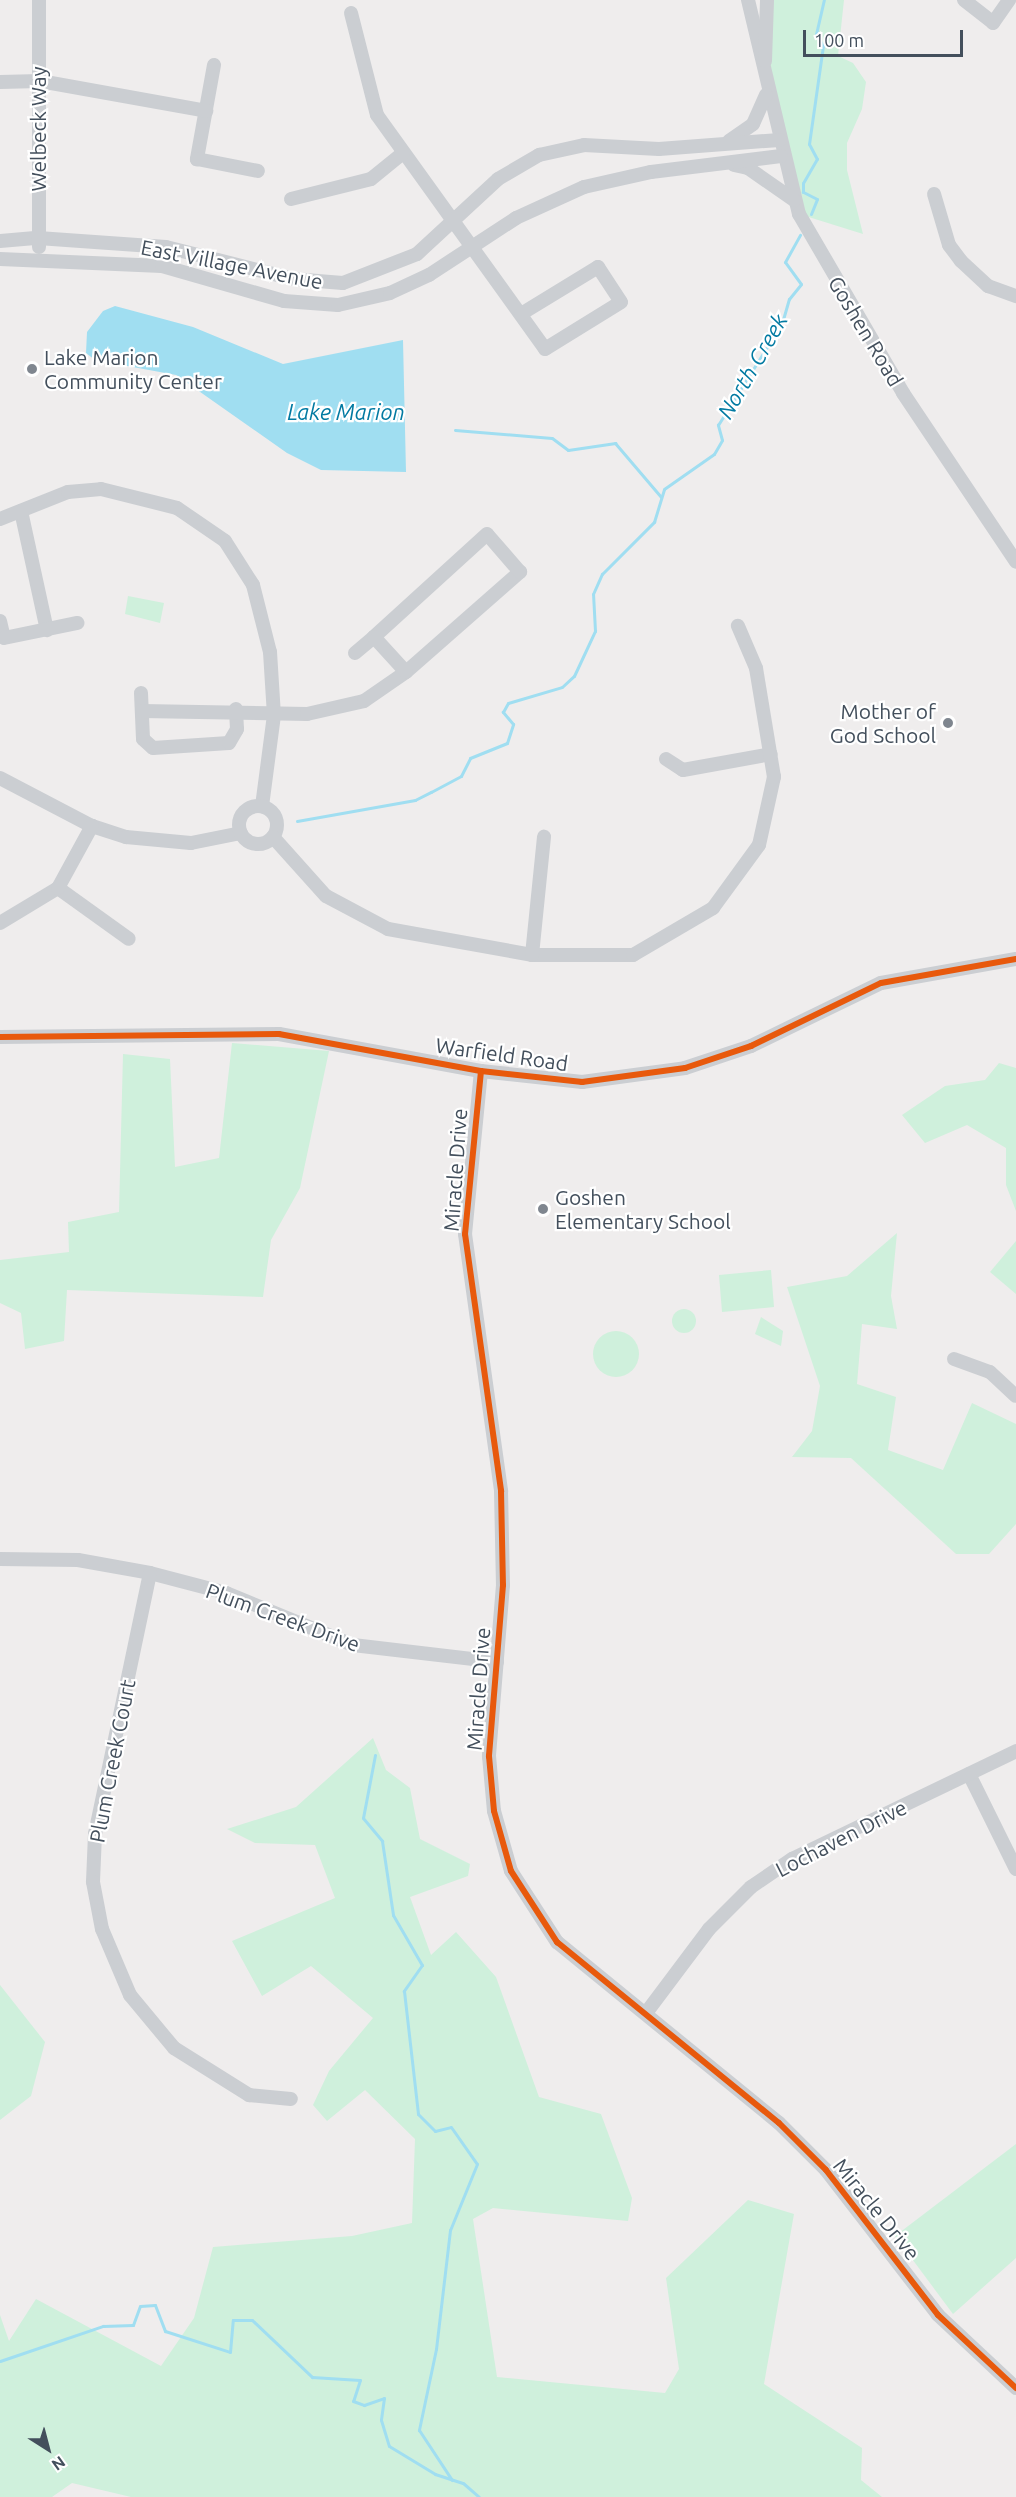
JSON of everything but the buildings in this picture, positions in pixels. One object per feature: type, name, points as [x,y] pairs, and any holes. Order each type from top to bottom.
[{"type":"street","name":"Welbeck Way","points":[[39,0],[38,238],[40,258]]},
{"type":"street","name":"Goshen Road","points":[[748,0],[782,156],[795,201],[813,242],[903,393],[1016,562]]},
{"type":"street","name":"Goshen Road","points":[[764,78],[767,0]]},
{"type":"street","points":[[964,0],[993,23],[1010,0]]},
{"type":"street","points":[[351,13],[376,115],[545,349],[621,302],[598,267],[521,314]]},
{"type":"street","points":[[214,65],[197,159],[258,171]]},
{"type":"street","points":[[0,82],[39,81],[206,111]]},
{"type":"street","points":[[727,142],[753,124],[767,93]]},
{"type":"street","name":"East Village Avenue","points":[[0,241],[38,238],[166,247],[293,279],[343,283],[403,263],[454,222],[519,164],[560,148],[659,149],[727,142],[780,140]]},
{"type":"street","points":[[291,199],[371,179],[403,153]]},
{"type":"street","name":"East Village Avenue","points":[[0,259],[40,258],[162,266],[284,301],[338,305],[390,293],[470,248],[538,205],[584,187],[782,156]]},
{"type":"street","points":[[723,164],[748,168],[795,201]]},
{"type":"street","points":[[934,194],[949,244],[961,261],[988,286],[1016,296]]},
{"type":"street","points":[[0,519],[68,492],[100,489],[139,495],[205,522],[225,541],[253,585],[270,652],[274,715],[262,806]]},
{"type":"street","points":[[21,511],[47,630]]},
{"type":"street","points":[[142,711],[236,709],[274,715],[332,712],[364,701],[406,672],[520,572],[506,552],[487,534],[355,653]]},
{"type":"street","points":[[0,621],[4,638],[77,623]]},
{"type":"street","points":[[273,837],[326,896],[363,920],[388,929],[532,956],[633,955],[713,908],[759,845],[771,798],[771,754],[756,668],[738,626]]},
{"type":"street","points":[[374,637],[406,672]]},
{"type":"street","points":[[141,693],[143,739],[153,748],[229,742],[237,729],[236,709]]},
{"type":"street","points":[[666,759],[683,770],[771,754]]},
{"type":"street","points":[[0,778],[92,826],[158,843],[241,834],[256,844],[273,837]]},
{"type":"street","points":[[241,834],[242,814],[262,806]]},
{"type":"street","points":[[262,806],[277,820],[273,837]]},
{"type":"street","points":[[0,923],[58,888],[92,826]]},
{"type":"street","points":[[532,956],[544,837]]},
{"type":"street","points":[[58,888],[129,939]]},
{"type":"street","name":"Warfield Road","points":[[0,1037],[279,1035],[481,1071],[582,1082],[685,1068],[751,1046],[881,983],[1016,959]]},
{"type":"street","name":"Miracle Drive","points":[[481,1071],[465,1234],[501,1491],[503,1585],[490,1785],[511,1872],[557,1942],[779,2123],[826,2170],[938,2315],[1016,2388]]},
{"type":"street","points":[[954,1359],[990,1372],[1016,1396]]},
{"type":"street","name":"Plum Creek Drive","points":[[0,1559],[78,1560],[150,1573],[226,1593],[353,1645],[497,1662]]},
{"type":"street","name":"Plum Creek Court","points":[[150,1573],[95,1834],[93,1882],[102,1929],[130,1995],[174,2048],[249,2095],[291,2099]]},
{"type":"street","name":"Lochaven Drive","points":[[646,2013],[709,1929],[751,1887],[792,1859],[1016,1751]]},
{"type":"street","points":[[969,1774],[1016,1869]]},
{"type":"green space","points":[[767,0],[844,0],[838,56],[853,63],[866,82],[862,109],[847,143],[847,170],[863,234],[799,214],[767,93]]},
{"type":"green space","points":[[128,596],[164,603],[160,623],[125,614]]},
{"type":"green space","points":[[232,1043],[329,1051],[300,1188],[271,1240],[263,1297],[67,1290],[64,1341],[25,1349],[21,1313],[0,1303],[0,1260],[69,1252],[68,1222],[119,1212],[123,1054],[170,1059],[175,1167],[219,1158]]},
{"type":"green space","points":[[999,1063],[1016,1068],[1016,1211],[1006,1185],[1006,1148],[967,1125],[925,1143],[902,1115],[945,1086],[985,1080]]},
{"type":"green space","points":[[897,1233],[891,1296],[897,1329],[862,1324],[857,1384],[896,1397],[888,1450],[943,1470],[972,1403],[1016,1424],[1016,1524],[989,1554],[956,1554],[851,1458],[792,1457],[812,1431],[820,1386],[787,1287],[847,1276]]},
{"type":"green space","points":[[1016,1241],[1016,1294],[990,1272]]},
{"type":"green space","points":[[771,1270],[774,1307],[722,1312],[719,1275]]},
{"type":"green space","points":[[684,1309],[692,1313],[696,1321],[692,1329],[684,1333],[676,1329],[672,1321],[676,1313]]},
{"type":"green space","points":[[761,1317],[783,1331],[781,1346],[755,1334]]},
{"type":"green space","points":[[616,1331],[632,1338],[639,1354],[632,1370],[616,1377],[600,1370],[593,1354],[600,1338]]},
{"type":"green space","points":[[373,1738],[386,1770],[410,1788],[420,1839],[470,1864],[468,1876],[410,1897],[431,1955],[456,1932],[496,1977],[539,2097],[601,2114],[632,2198],[628,2221],[493,2208],[473,2219],[497,2377],[665,2393],[679,2369],[666,2278],[748,2200],[794,2214],[764,2384],[862,2448],[861,2480],[882,2497],[131,2497],[72,2483],[52,2497],[0,2497],[0,2315],[9,2341],[36,2299],[161,2366],[194,2318],[213,2247],[352,2236],[412,2223],[415,2139],[365,2090],[327,2121],[313,2105],[329,2071],[373,2018],[311,1966],[262,1996],[232,1941],[335,1898],[315,1845],[255,1843],[227,1829],[296,1807]]},
{"type":"green space","points":[[0,1985],[45,2042],[31,2096],[0,2120]]},
{"type":"green space","points":[[1016,2144],[1016,2258],[953,2314],[895,2236]]},
{"type":"water","name":"Lake Marion","points":[[115,306],[193,327],[283,364],[403,340],[406,472],[321,470],[287,453],[176,375],[95,360],[86,353],[87,332],[103,311]]},
{"type":"waterway","name":"North Creek","points":[[811,214],[817,199],[803,192],[803,183],[817,159],[809,144],[823,46],[816,34],[824,0]]},
{"type":"waterway","name":"North Creek","points":[[297,821],[415,800],[431,792],[461,776],[470,758],[507,743],[513,724],[503,712],[508,703],[562,687],[574,676],[595,631],[593,594],[602,574],[654,522],[664,489],[714,454],[722,440],[718,425],[782,323],[789,299],[801,284],[785,262],[800,235]]},
{"type":"waterway","points":[[455,430],[552,438],[568,450],[615,443],[661,497]]},
{"type":"waterway","points":[[375,1755],[363,1818],[382,1841],[393,1915],[422,1965],[404,1991],[418,2114],[435,2131],[451,2127],[477,2164],[450,2230],[436,2349],[419,2430],[452,2480]]},
{"type":"waterway","points":[[0,2361],[103,2326],[133,2325],[140,2306],[155,2305],[165,2331],[230,2352],[233,2320],[252,2320],[312,2377],[360,2380],[353,2401],[364,2405],[384,2398],[381,2420],[389,2446],[435,2474],[463,2483],[479,2497]]},
{"type":"cycle path","points":[[0,1037],[279,1034],[481,1071],[582,1082],[685,1068],[751,1046],[881,983],[1016,959]]},
{"type":"cycle path","points":[[481,1071],[465,1234],[501,1491],[503,1585],[489,1756],[494,1811],[511,1871],[557,1942],[779,2123],[826,2170],[938,2315],[1016,2388]]},
{"type":"place","name":"Lake Marion Community Center","points":[[32,369]]},
{"type":"place","name":"Mother of God School","points":[[948,723]]},
{"type":"place","name":"Goshen Elementary School","points":[[543,1209]]}]
